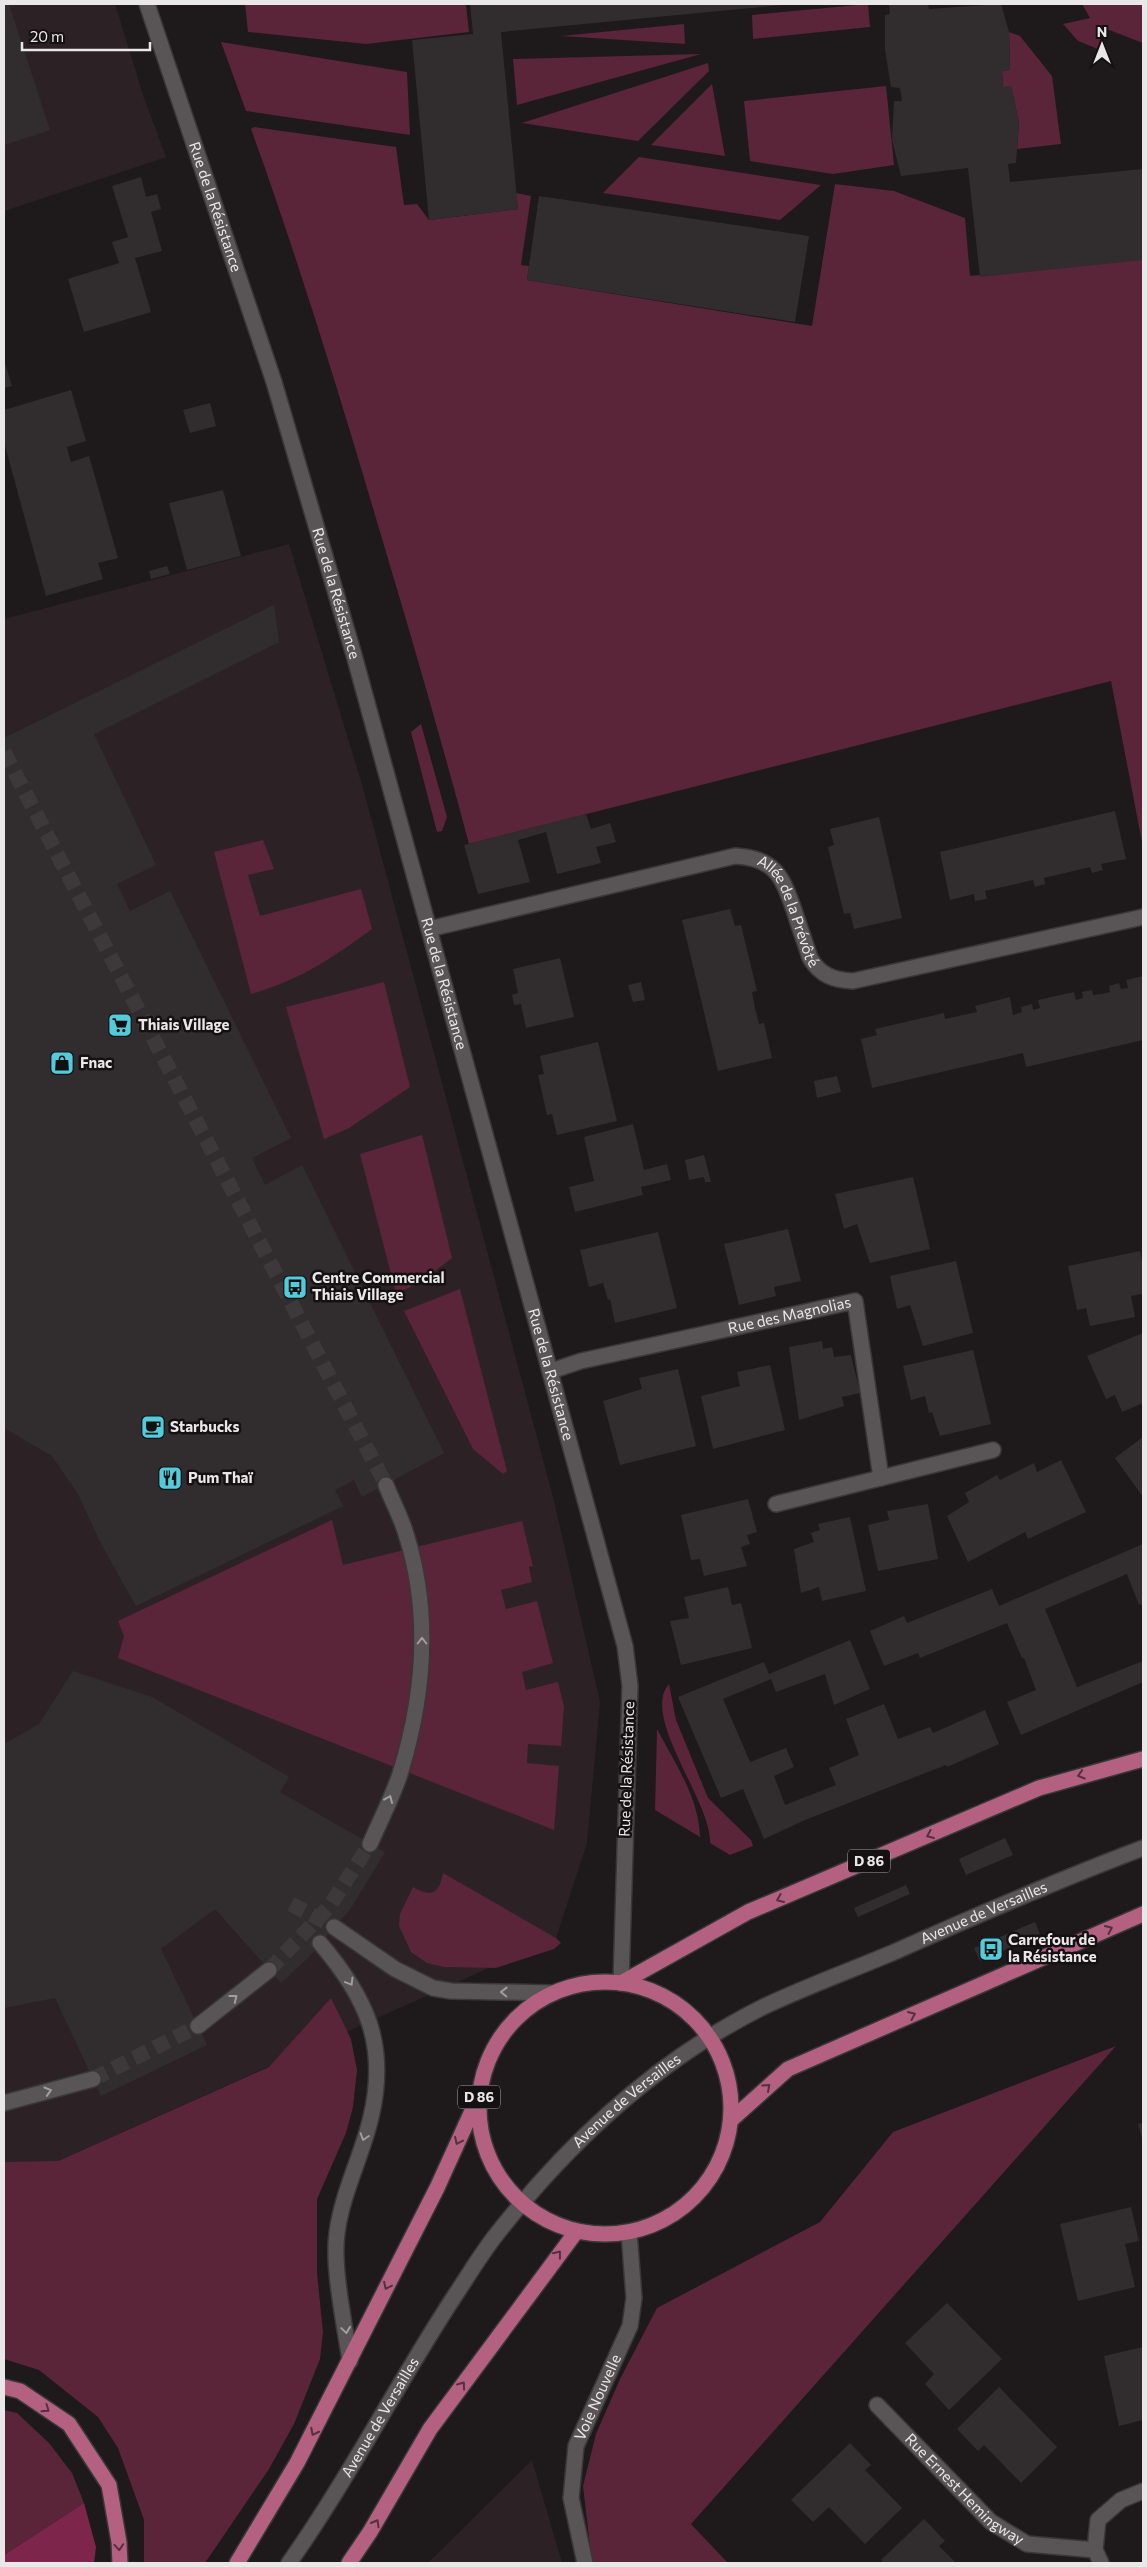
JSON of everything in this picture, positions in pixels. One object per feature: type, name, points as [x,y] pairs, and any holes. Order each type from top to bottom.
[{"type":"main road","name":"D 86","points":[[621,1983],[748,1912],[1039,1788],[1143,1759]]},
{"type":"main road","points":[[731,2120],[788,2069],[1143,1914]]},
{"type":"main road","name":"D 86","points":[[237,2563],[297,2463],[437,2188],[479,2096],[486,2064],[502,2035],[524,2011],[553,1993],[590,1984],[621,1983],[663,1996],[682,2008],[710,2037],[728,2079],[731,2098],[731,2120],[724,2151],[709,2180],[687,2204],[660,2222],[629,2232],[602,2235],[576,2232],[547,2221],[522,2204],[502,2182],[487,2155],[479,2126],[479,2096]]},
{"type":"main road","points":[[349,2563],[370,2532],[430,2428],[576,2232]]},
{"type":"main road","points":[[4,2387],[20,2391],[69,2424],[109,2485],[119,2542],[120,2563]]},
{"type":"street","name":"Rue de la Résistance","points":[[147,4],[274,382],[354,655],[616,1608],[625,1646],[630,1686],[621,1983]]},
{"type":"street","name":"Allée de la Prévôté","points":[[429,929],[735,856],[751,857],[765,862],[781,876],[810,958],[816,968],[838,980],[853,981],[1143,917]]},
{"type":"street","name":"Rue des Magnolias","points":[[551,1371],[581,1361],[856,1301],[881,1478]]},
{"type":"street","points":[[776,1504],[993,1450]]},
{"type":"street","points":[[370,1844],[399,1776],[417,1711],[423,1642],[418,1589],[406,1534],[386,1485]]},
{"type":"street","name":"Avenue de Versailles","points":[[289,2563],[310,2533],[412,2362],[496,2235],[570,2148],[639,2086],[710,2037],[784,1998],[1065,1877],[1143,1848]]},
{"type":"street","points":[[334,1927],[395,1969],[433,1988],[451,1991],[553,1993]]},
{"type":"street","points":[[320,1944],[341,1968],[363,2005],[374,2036],[378,2064],[371,2116],[342,2206],[336,2234],[337,2266],[350,2361]]},
{"type":"street","points":[[198,2026],[270,1970]]},
{"type":"street","points":[[4,2103],[93,2079]]},
{"type":"street","name":"Voie Nouvelle","points":[[585,2563],[571,2498],[576,2446],[630,2326],[634,2298],[629,2232]]},
{"type":"street","name":"Rue Ernest Hemingway","points":[[877,2405],[991,2522],[1027,2544],[1098,2557],[1098,2520],[1121,2500],[1143,2491]]},
{"type":"shaded area","points":[[4,4],[115,4],[144,98],[166,157],[4,211]]},
{"type":"shaded area","points":[[245,4],[466,4],[469,32],[366,44],[248,32]]},
{"type":"shaded area","points":[[868,4],[870,27],[753,39],[752,15]]},
{"type":"shaded area","points":[[1082,4],[1143,4],[1143,43],[1096,25],[1110,54],[1078,41],[1063,24],[1090,18]]},
{"type":"shaded area","points":[[684,24],[685,44],[561,36]]},
{"type":"shaded area","points":[[1009,32],[1020,36],[1052,76],[1061,144],[1017,149],[1019,122],[1011,87],[1003,87],[1002,71],[1010,70]]},
{"type":"shaded area","points":[[221,42],[407,72],[410,135],[246,111]]},
{"type":"shaded area","points":[[701,54],[517,105],[513,59]]},
{"type":"shaded area","points":[[708,63],[709,71],[638,141],[522,123]]},
{"type":"shaded area","points":[[712,84],[725,156],[651,145]]},
{"type":"shaded area","points":[[886,86],[894,165],[833,174],[750,161],[744,101]]},
{"type":"shaded area","points":[[254,127],[396,147],[404,205],[417,204],[429,220],[518,209],[516,193],[531,196],[521,265],[529,266],[527,280],[812,326],[835,184],[894,191],[965,218],[970,276],[1143,259],[1143,847],[1111,681],[469,844],[426,687],[365,481],[302,279],[251,129]]},
{"type":"shaded area","points":[[639,157],[821,185],[780,220],[603,193]]},
{"type":"shaded area","name":"Centre Commercial Thiais Village","points":[[289,544],[363,788],[553,1497],[600,1702],[587,1843],[556,1938],[4,2185],[4,619]]},
{"type":"shaded area","points":[[421,724],[447,817],[442,831],[437,832],[411,732]]},
{"type":"shaded area","points":[[263,840],[274,869],[248,875],[260,916],[361,889],[372,929],[314,968],[285,982],[251,994],[214,852]]},
{"type":"shaded area","points":[[384,982],[410,1087],[349,1128],[324,1139],[286,1007]]},
{"type":"shaded area","points":[[422,1135],[452,1258],[418,1284],[396,1293],[360,1154]]},
{"type":"shaded area","points":[[460,1289],[507,1471],[503,1474],[473,1449],[404,1311]]},
{"type":"shaded area","points":[[332,1520],[343,1565],[522,1521],[533,1566],[529,1567],[532,1582],[501,1590],[506,1609],[537,1601],[553,1663],[522,1672],[526,1690],[558,1682],[564,1707],[561,1746],[528,1744],[527,1763],[559,1766],[554,1830],[118,1658],[124,1636],[118,1621]]},
{"type":"shaded area","points":[[669,1684],[676,1720],[708,1798],[751,1840],[753,1846],[730,1855],[710,1843],[708,1826],[679,1760],[663,1717],[663,1699]]},
{"type":"shaded area","points":[[657,1729],[691,1795],[699,1823],[700,1837],[655,1810]]},
{"type":"shaded area","points":[[443,1873],[556,1938],[561,1943],[554,1949],[496,1968],[444,1967],[427,1963],[411,1952],[399,1926],[400,1914],[413,1887],[429,1893],[433,1892],[439,1886]]},
{"type":"shaded area","points":[[331,1998],[351,2039],[357,2070],[353,2107],[346,2133],[317,2199],[317,2273],[323,2332],[320,2359],[294,2424],[269,2469],[205,2563],[144,2563],[144,2520],[118,2448],[98,2417],[39,2370],[4,2359],[4,2162],[58,2161],[269,2067]]},
{"type":"shaded area","points":[[1116,2046],[691,2524],[728,2563],[592,2563],[583,2486],[596,2434],[620,2379],[657,2308],[820,2222],[893,2132]]},
{"type":"shaded area","points":[[4,2410],[17,2413],[49,2443],[72,2473],[84,2503],[4,2555]]},
{"type":"shaded area","points":[[532,2460],[562,2563],[428,2563]]},
{"type":"shaded area","points":[[84,2503],[96,2547],[94,2563],[4,2563],[4,2555]]},
{"type":"building","points":[[4,4],[9,4],[50,130],[4,145]]},
{"type":"building","points":[[470,4],[782,5],[501,32],[518,209],[429,220],[412,40],[473,34]]},
{"type":"building","points":[[889,4],[928,4],[929,9],[1001,4],[1009,32],[1010,70],[1002,71],[1003,87],[1011,86],[1019,122],[1016,163],[1008,164],[1010,182],[1143,169],[1143,260],[980,277],[968,168],[901,176],[892,140],[894,101],[902,101],[900,88],[891,87],[885,50],[885,15],[890,14]]},
{"type":"building","points":[[141,177],[146,197],[157,194],[161,209],[151,212],[162,251],[135,258],[151,312],[84,332],[68,279],[119,263],[112,242],[128,237],[112,186]]},
{"type":"building","points":[[539,196],[809,236],[795,322],[527,280]]},
{"type":"building","points":[[4,360],[12,386],[4,388]]},
{"type":"building","points":[[71,390],[86,441],[67,447],[70,459],[71,462],[89,456],[118,558],[98,563],[103,579],[46,596],[4,442],[4,410]]},
{"type":"building","points":[[210,403],[216,426],[190,433],[183,410]]},
{"type":"building","points":[[223,490],[241,556],[187,570],[169,503]]},
{"type":"building","points":[[167,566],[170,574],[151,579],[149,571]]},
{"type":"building","name":"Thiais Village","points":[[274,605],[279,642],[94,734],[156,865],[117,884],[130,911],[170,891],[291,1138],[252,1158],[265,1185],[302,1165],[444,1453],[362,1497],[354,1480],[335,1490],[343,1506],[136,1606],[100,1542],[78,1494],[52,1456],[4,1428],[4,738]]},
{"type":"building","points":[[1115,811],[1126,859],[1101,864],[1103,870],[1092,873],[1090,867],[1044,878],[1045,884],[1035,887],[1033,880],[985,891],[987,899],[975,901],[974,894],[950,900],[940,852]]},
{"type":"building","points":[[586,814],[591,829],[610,823],[616,842],[596,847],[601,863],[557,874],[546,832],[518,840],[530,882],[478,894],[464,845]]},
{"type":"building","points":[[879,817],[902,918],[854,929],[850,913],[844,914],[836,881],[828,847],[834,845],[830,829]]},
{"type":"building","points":[[730,909],[735,926],[741,925],[757,991],[752,992],[755,1008],[759,1024],[764,1023],[772,1058],[718,1071],[682,920]]},
{"type":"building","points":[[560,958],[574,1017],[526,1028],[521,1004],[514,1005],[512,995],[518,993],[513,969]]},
{"type":"building","points":[[1143,976],[1143,1040],[1026,1067],[1023,1053],[872,1088],[861,1039],[877,1035],[875,1029],[944,1013],[945,1019],[977,1012],[975,1006],[1010,997],[1013,1015],[1022,1012],[1021,1007],[1032,1004],[1033,1010],[1040,1008],[1038,1000],[1074,992],[1076,1000],[1083,998],[1082,992],[1092,990],[1093,995],[1102,994],[1110,992],[1109,986],[1119,983],[1121,989],[1128,988],[1126,980]]},
{"type":"building","points":[[641,982],[645,1000],[633,1002],[628,985]]},
{"type":"building","points":[[598,1042],[617,1121],[557,1135],[552,1114],[547,1115],[538,1075],[544,1074],[540,1056]]},
{"type":"building","points":[[837,1076],[841,1092],[817,1098],[814,1081]]},
{"type":"building","points":[[633,1124],[644,1170],[667,1164],[671,1180],[641,1187],[643,1195],[575,1212],[569,1187],[594,1181],[584,1137]]},
{"type":"building","points":[[704,1155],[711,1182],[705,1182],[704,1177],[689,1180],[685,1160]]},
{"type":"building","points":[[913,1177],[930,1249],[870,1263],[857,1224],[844,1229],[835,1194]]},
{"type":"building","points":[[788,1229],[801,1281],[774,1287],[776,1296],[739,1305],[724,1244]]},
{"type":"building","points":[[658,1232],[677,1308],[615,1323],[610,1299],[608,1300],[603,1283],[589,1287],[580,1250]]},
{"type":"building","points":[[1140,1251],[1143,1266],[1143,1294],[1131,1296],[1135,1317],[1090,1326],[1086,1308],[1077,1310],[1068,1266]]},
{"type":"building","points":[[956,1261],[973,1333],[923,1346],[910,1305],[897,1309],[890,1276]]},
{"type":"building","points":[[1143,1333],[1143,1403],[1122,1412],[1115,1395],[1106,1399],[1087,1356]]},
{"type":"building","points":[[822,1341],[823,1349],[832,1347],[834,1357],[851,1355],[860,1393],[842,1397],[844,1406],[799,1420],[789,1347]]},
{"type":"building","points":[[973,1350],[991,1424],[940,1436],[932,1412],[929,1413],[925,1396],[911,1400],[903,1366]]},
{"type":"building","points":[[770,1365],[785,1430],[713,1449],[701,1396],[740,1386],[737,1372]]},
{"type":"building","points":[[678,1369],[696,1446],[620,1465],[603,1401],[642,1389],[639,1378]]},
{"type":"building","points":[[1143,1437],[1143,1497],[1115,1458]]},
{"type":"building","points":[[1061,1460],[1086,1512],[1028,1539],[1025,1532],[968,1562],[947,1516],[969,1502],[965,1493],[997,1475],[1000,1480],[1034,1463],[1037,1472]]},
{"type":"building","points":[[748,1499],[757,1532],[747,1535],[750,1544],[741,1547],[747,1566],[704,1576],[700,1559],[691,1560],[681,1515]]},
{"type":"building","points":[[928,1504],[938,1559],[878,1571],[868,1525],[889,1520],[887,1511]]},
{"type":"building","points":[[850,1517],[866,1591],[822,1601],[819,1587],[801,1593],[794,1549],[814,1542],[811,1533],[820,1530],[818,1524]]},
{"type":"building","points":[[1143,1544],[1143,1609],[1141,1604],[1139,1605],[1127,1574],[1045,1609],[1077,1687],[1143,1661],[1143,1682],[1021,1735],[1007,1702],[1036,1690],[1024,1658],[1022,1658],[1007,1623],[920,1658],[918,1653],[884,1666],[870,1631],[904,1616],[907,1623],[992,1589],[999,1606]]},
{"type":"building","points":[[728,1587],[732,1605],[741,1603],[752,1648],[681,1665],[670,1621],[689,1618],[684,1597]]},
{"type":"building","points":[[850,1640],[870,1689],[834,1705],[825,1674],[776,1692],[771,1679],[723,1699],[750,1762],[786,1748],[794,1767],[774,1776],[785,1805],[836,1785],[829,1768],[859,1755],[846,1719],[884,1704],[898,1739],[930,1727],[933,1733],[985,1710],[999,1744],[947,1767],[946,1765],[805,1820],[764,1839],[743,1789],[721,1798],[678,1697],[764,1662],[769,1674]]},
{"type":"building","points":[[73,1671],[152,1697],[289,1777],[280,1792],[385,1852],[351,1908],[309,1957],[281,1983],[215,1909],[161,1949],[207,2045],[101,2096],[55,1998],[4,2008],[4,1744],[39,1724]]},
{"type":"building","points":[[1005,1838],[1013,1855],[966,1875],[959,1859]]},
{"type":"building","points":[[906,1885],[910,1894],[858,1917],[854,1908]]},
{"type":"building","points":[[1035,1922],[1040,1934],[980,1961],[974,1948]]},
{"type":"building","points":[[1143,2123],[1143,2142],[1138,2124]]},
{"type":"building","points":[[1131,2207],[1139,2241],[1125,2244],[1135,2287],[1078,2301],[1060,2224]]},
{"type":"building","points":[[947,2303],[1002,2359],[949,2410],[925,2384],[934,2374],[905,2343]]},
{"type":"building","points":[[1143,2347],[1143,2420],[1119,2426],[1104,2356]]},
{"type":"building","points":[[999,2387],[1057,2447],[1021,2483],[984,2445],[978,2451],[957,2429]]},
{"type":"building","points":[[850,2443],[871,2465],[865,2470],[902,2508],[865,2544],[829,2507],[813,2522],[791,2500]]},
{"type":"building","points":[[924,2519],[945,2541],[939,2546],[956,2563],[884,2563],[881,2560]]},
{"type":"tunnel","points":[[4,752],[386,1485]]},
{"type":"tunnel","points":[[269,1970],[329,1907],[370,1844]]},
{"type":"tunnel","points":[[291,1904],[327,1923]]},
{"type":"tunnel","points":[[93,2079],[198,2026]]},
{"type":"place","name":"Thiais Village","points":[[120,1025]]},
{"type":"place","name":"Fnac","points":[[62,1063]]},
{"type":"place","name":"Centre Commercial Thiais Village","points":[[295,1287]]},
{"type":"place","name":"Starbucks","points":[[153,1427]]},
{"type":"place","name":"Pum Thaï","points":[[170,1478]]},
{"type":"place","name":"Carrefour de la Résistance","points":[[991,1949]]}]
